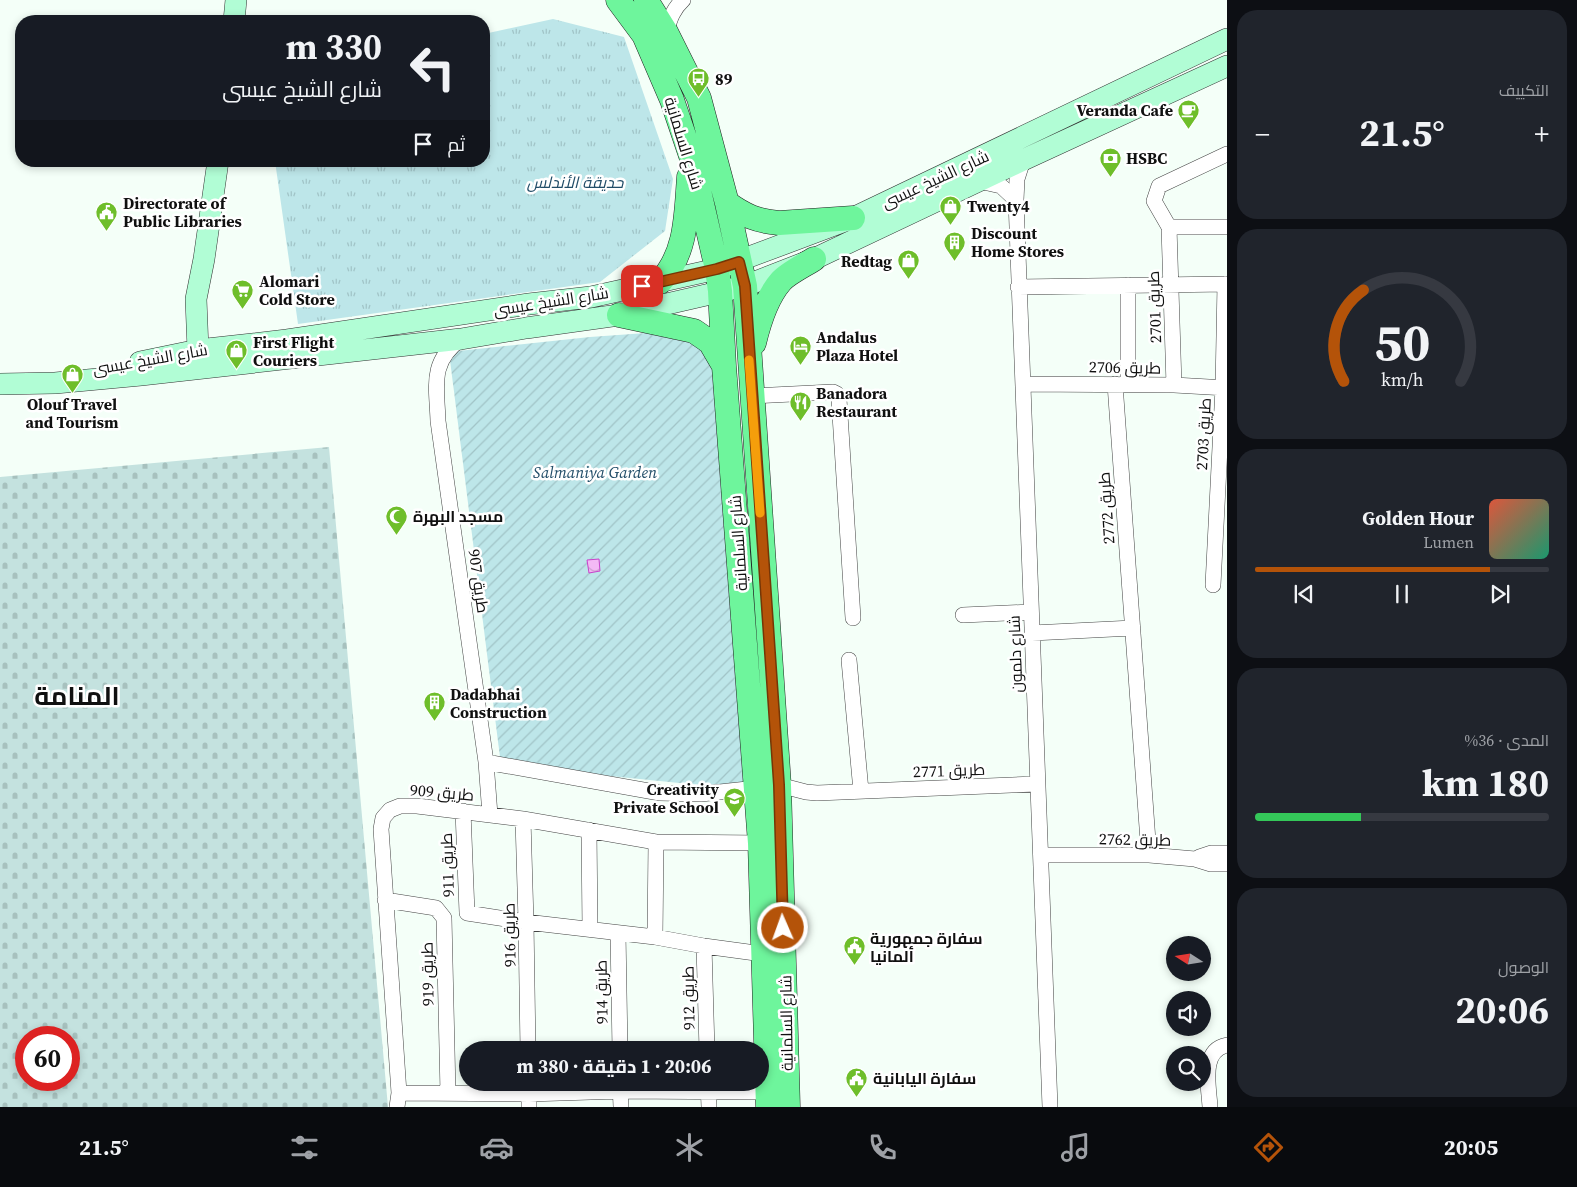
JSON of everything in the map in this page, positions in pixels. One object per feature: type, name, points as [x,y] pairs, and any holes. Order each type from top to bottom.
[{"type":"main road","name":"شارع السلمانية","points":[[618,0],[644,34],[672,100],[691,156],[725,274],[745,286],[752,396],[768,787],[788,1107]]},
{"type":"main road","name":"شارع السلمانية","points":[[646,0],[666,32],[699,98],[728,203],[724,366],[768,787],[760,843],[768,1099]]},
{"type":"main road","points":[[660,282],[669,272],[681,248],[684,236],[691,156]]},
{"type":"main road","points":[[728,203],[754,220],[769,222],[853,218]]},
{"type":"main road","points":[[749,359],[760,319],[781,280],[814,259]]},
{"type":"main road","points":[[619,315],[694,331],[710,342],[724,366]]},
{"type":"street","points":[[235,15],[236,0]]},
{"type":"street","points":[[666,32],[676,6],[683,0]]},
{"type":"street","name":"شارع الشيخ عيسى","points":[[40,383],[48,377],[162,358],[204,359],[460,339],[619,315],[725,274],[853,218],[1227,40]]},
{"type":"street","name":"شارع الشيخ عيسى","points":[[745,286],[814,259],[1227,66]]},
{"type":"street","name":"طريق 2701","points":[[1174,386],[1169,227],[1154,201],[1159,186],[1227,154]]},
{"type":"street","name":"شارع دلمون","points":[[1023,160],[1017,179],[1016,200],[1018,287],[1050,1107]]},
{"type":"street","points":[[162,358],[177,350],[190,328],[204,259],[217,167]]},
{"type":"street","points":[[979,181],[1001,186],[1016,200]]},
{"type":"street","points":[[1169,227],[1227,228]]},
{"type":"street","points":[[204,259],[204,359]]},
{"type":"street","name":"شارع الشيخ عيسى","points":[[0,384],[70,382],[204,359],[287,340],[529,304],[591,297],[660,282],[725,274]]},
{"type":"street","points":[[1018,287],[1226,284]]},
{"type":"street","name":"طريق 2703","points":[[1213,585],[1225,388],[1226,284]]},
{"type":"street","name":"طريق 2772","points":[[1128,285],[1121,385],[1133,628],[1149,855]]},
{"type":"street","points":[[196,299],[204,359]]},
{"type":"street","points":[[431,341],[439,331],[451,323],[506,314],[529,304]]},
{"type":"street","name":"طريق 907","points":[[460,339],[445,353],[438,367],[436,375],[438,421],[486,762],[490,815]]},
{"type":"street","name":"طريق 907","points":[[431,341],[432,368],[436,375]]},
{"type":"street","name":"طريق 2706","points":[[1023,384],[1225,388]]},
{"type":"street","points":[[752,396],[833,392],[837,394],[839,399],[853,618]]},
{"type":"street","points":[[963,615],[1031,612]]},
{"type":"street","points":[[1032,633],[1133,628]]},
{"type":"street","points":[[849,660],[861,791]]},
{"type":"street","points":[[486,762],[660,793],[701,794],[768,787]]},
{"type":"street","name":"طريق 2771","points":[[768,787],[816,793],[1037,784]]},
{"type":"street","name":"طريق 909","points":[[398,1100],[381,829],[381,823],[390,810],[400,806],[463,811],[523,819],[656,842],[760,843]]},
{"type":"street","name":"طريق 911","points":[[463,811],[467,913],[655,937],[763,954]]},
{"type":"street","name":"طريق 916","points":[[523,819],[528,1041]]},
{"type":"street","points":[[589,830],[590,929]]},
{"type":"street","points":[[655,937],[656,842]]},
{"type":"street","points":[[1195,859],[1211,853],[1227,853]]},
{"type":"street","name":"طريق 2762","points":[[1041,855],[1149,855],[1195,859],[1210,864],[1227,864]]},
{"type":"street","points":[[385,900],[467,913]]},
{"type":"street","name":"طريق 919","points":[[436,908],[444,918],[448,1093]]},
{"type":"street","name":"طريق 914","points":[[618,933],[620,1041]]},
{"type":"street","name":"طريق 912","points":[[704,946],[707,1041]]},
{"type":"street","points":[[1210,1107],[1209,1060],[1218,1048],[1227,1045]]},
{"type":"street","points":[[398,1100],[448,1093],[529,1095],[575,1091]]},
{"type":"street","points":[[621,1091],[621,1107]]},
{"type":"street","points":[[708,1091],[709,1107]]},
{"type":"street","points":[[728,1091],[768,1099]]},
{"type":"green space","name":"حديقة الأندلس","points":[[553,19],[624,37],[673,179],[665,231],[600,282],[298,324],[276,167],[490,167],[490,33]]},
{"type":"green space","name":"Salmaniya Garden","points":[[660,332],[703,347],[717,377],[749,790],[501,765],[449,352],[590,337]]},
{"type":"green space","points":[[329,447],[388,1107],[0,1107],[0,477]]},
{"type":"water","points":[[599,559],[600,571],[589,573],[587,560]]},
{"type":"slow traffic","points":[[749,360],[760,513]]},
{"type":"place","name":"89","points":[[699,98]]},
{"type":"place","name":"Veranda Cafe","points":[[1189,129]]},
{"type":"place","name":"HSBC","points":[[1110,177]]},
{"type":"place","name":"Twenty4","points":[[951,225]]},
{"type":"place","name":"Directorate of Public Libraries","points":[[107,231]]},
{"type":"place","name":"Discount Home Stores","points":[[955,261]]},
{"type":"place","name":"Redtag","points":[[908,280]]},
{"type":"place","name":"Alomari Cold Store","points":[[243,309]]},
{"type":"place","name":"Andalus Plaza Hotel","points":[[800,365]]},
{"type":"place","name":"First Flight Couriers","points":[[237,370]]},
{"type":"place","name":"Olouf Travel and Tourism","points":[[72,394]]},
{"type":"place","name":"Banadora Restaurant","points":[[800,421]]},
{"type":"place","name":"مسجد البهرة","points":[[397,535]]},
{"type":"place","name":"Dadabhai Construction","points":[[434,722]]},
{"type":"place","name":"Creativity Private School","points":[[735,817]]},
{"type":"place","name":"سفارة جمهورية ألمانيا","points":[[854,966]]},
{"type":"place","name":"سفارة اليابانية","points":[[857,1097]]},
{"type":"district","name":"المنامة","points":[[77,696]]},
{"type":"route","points":[[642,286],[717,269],[739,262],[745,286],[779,785],[783,928]]}]
